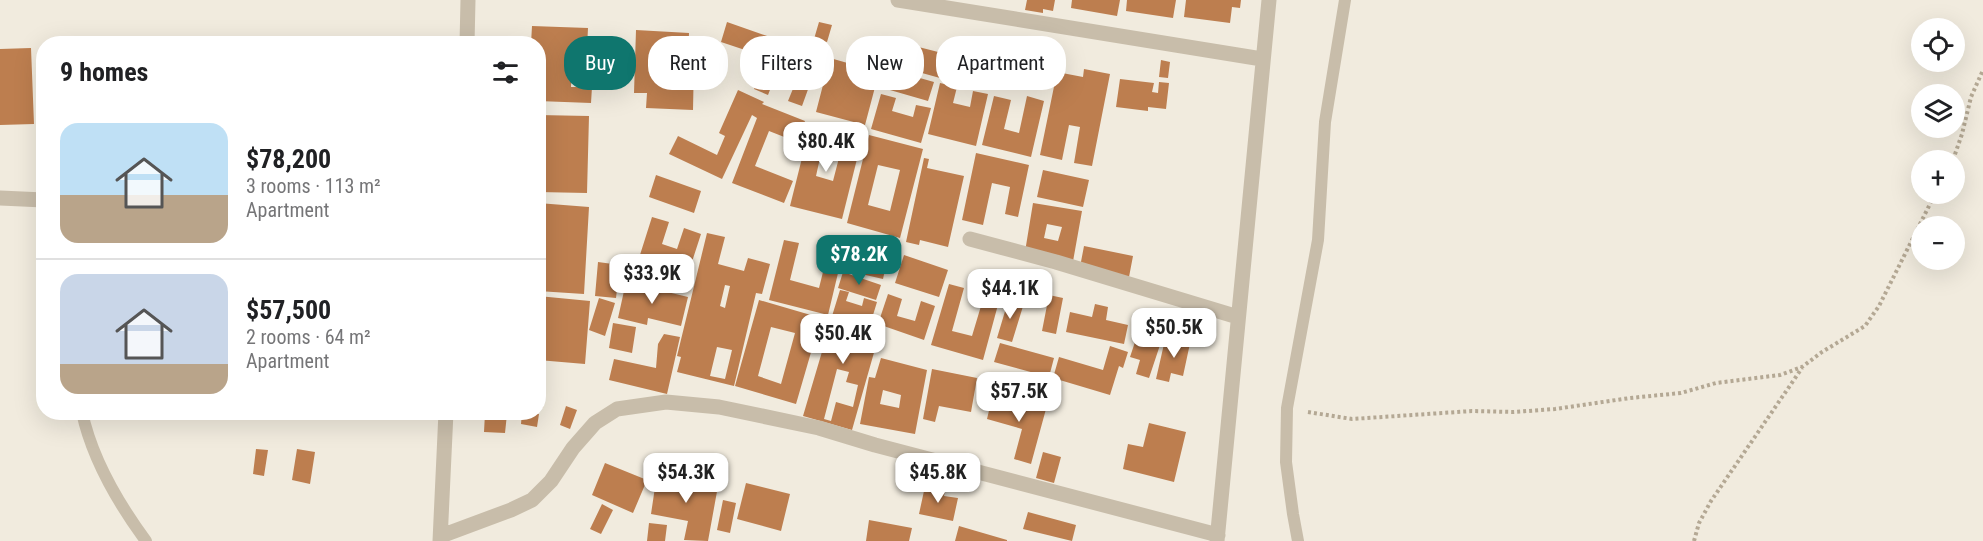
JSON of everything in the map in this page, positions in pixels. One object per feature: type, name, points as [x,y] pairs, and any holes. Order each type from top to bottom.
[{"type":"street","points":[[466,36],[468,0]]},
{"type":"street","points":[[898,0],[1262,59]]},
{"type":"street","points":[[446,420],[440,539],[532,500],[551,481],[573,448],[596,423],[617,409],[666,402],[718,407],[819,428],[1218,538],[1269,0]]},
{"type":"street","points":[[0,198],[36,202]]},
{"type":"street","points":[[970,239],[1056,262],[1238,317]]},
{"type":"lane","points":[[1298,541],[1286,462],[1287,408],[1318,240],[1325,122],[1345,0]]},
{"type":"lane","points":[[84,420],[106,479],[146,541]]},
{"type":"path","points":[[1956,150],[1971,97],[1983,70]]},
{"type":"path","points":[[1694,541],[1699,523],[1711,501],[1802,368],[1822,352],[1865,326],[1879,306],[1930,204]]},
{"type":"path","points":[[1287,408],[1335,418],[1352,419],[1472,411],[1514,412],[1554,409],[1681,393],[1716,383],[1780,375],[1802,368]]},
{"type":"building","points":[[1027,0],[1055,0],[1053,11],[1043,9],[1043,13],[1025,10]]},
{"type":"building","points":[[1072,0],[1120,0],[1117,16],[1071,8]]},
{"type":"building","points":[[1127,0],[1176,0],[1173,18],[1126,11]]},
{"type":"building","points":[[1186,0],[1241,0],[1240,8],[1232,7],[1230,23],[1184,17]]},
{"type":"building","points":[[727,22],[767,36],[740,36],[740,48],[728,44],[728,36],[723,36]]},
{"type":"building","points":[[819,22],[832,25],[829,36],[815,36]]},
{"type":"building","points":[[532,26],[588,28],[588,36],[564,36],[564,90],[592,90],[591,103],[546,101],[546,36],[531,36]]},
{"type":"building","points":[[636,30],[689,33],[689,36],[648,36],[648,90],[693,90],[693,110],[646,108],[647,93],[634,93],[636,90]]},
{"type":"building","points":[[31,48],[34,124],[0,125],[0,49]]},
{"type":"building","points":[[924,48],[936,51],[936,77],[924,74]]},
{"type":"building","points":[[834,59],[846,63],[846,90],[874,90],[865,125],[816,112],[822,90],[834,90]]},
{"type":"building","points":[[1161,60],[1170,62],[1168,78],[1159,77]]},
{"type":"building","points":[[1084,69],[1110,74],[1092,166],[1074,163],[1080,127],[1069,125],[1062,160],[1040,155],[1053,90],[1066,90],[1066,74],[1083,77]]},
{"type":"building","points":[[924,79],[934,82],[928,101],[890,90],[924,90]]},
{"type":"building","points":[[1120,79],[1154,83],[1152,92],[1158,93],[1159,82],[1169,83],[1166,109],[1148,107],[1148,111],[1116,107]]},
{"type":"building","points":[[738,90],[764,102],[762,104],[805,121],[797,142],[769,131],[755,166],[793,181],[784,203],[732,183],[757,118],[752,115],[722,179],[669,154],[678,136],[717,155],[725,136],[719,133]]},
{"type":"building","points":[[756,90],[770,90],[768,95]]},
{"type":"building","points":[[792,90],[808,90],[802,106],[788,101]]},
{"type":"building","points":[[938,90],[956,90],[953,103],[970,107],[973,91],[988,94],[976,146],[928,134]]},
{"type":"building","points":[[881,94],[896,98],[892,111],[913,117],[916,105],[931,108],[921,143],[871,129]]},
{"type":"building","points":[[994,96],[1011,100],[1004,129],[1019,133],[1027,96],[1044,101],[1031,157],[982,145]]},
{"type":"building","points":[[546,115],[589,116],[587,193],[546,192]]},
{"type":"building","points":[[810,126],[862,139],[842,219],[790,206]],"holes":[[[822,149],[840,154],[833,181],[816,176]]]},
{"type":"building","points":[[869,135],[923,149],[900,238],[847,223]],"holes":[[[878,165],[900,170],[890,211],[868,205]]]},
{"type":"building","points":[[976,153],[1029,165],[1018,217],[1005,214],[1010,187],[992,183],[983,225],[962,220]]},
{"type":"building","points":[[924,158],[929,159],[927,168],[964,176],[948,247],[920,240],[919,245],[906,242]]},
{"type":"building","points":[[1043,170],[1089,180],[1083,207],[1037,197]]},
{"type":"building","points":[[656,175],[701,191],[694,213],[649,197]]},
{"type":"building","points":[[1033,203],[1082,211],[1072,267],[1024,258]],"holes":[[[1047,224],[1062,227],[1058,241],[1044,238]]]},
{"type":"building","points":[[546,204],[589,207],[584,294],[546,292]]},
{"type":"building","points":[[652,217],[669,222],[662,244],[677,249],[684,228],[701,234],[688,274],[639,258]]},
{"type":"building","points":[[707,233],[725,237],[718,264],[744,271],[748,258],[770,264],[762,294],[756,293],[734,386],[677,372],[681,357],[677,356]],"holes":[[[725,285],[730,286],[725,308],[720,306]],[[717,347],[732,350],[725,379],[710,376]]]},
{"type":"building","points":[[851,238],[890,247],[883,279],[844,270]]},
{"type":"building","points":[[784,240],[799,243],[790,280],[819,288],[830,244],[844,248],[828,315],[769,300]]},
{"type":"building","points":[[1084,246],[1133,256],[1129,277],[1080,267]]},
{"type":"building","points":[[904,255],[948,270],[939,297],[895,283]]},
{"type":"building","points":[[598,262],[620,265],[616,298],[595,296]]},
{"type":"building","points":[[843,272],[881,285],[876,300],[838,288]]},
{"type":"building","points":[[626,282],[688,297],[681,326],[648,318],[647,325],[618,318]]},
{"type":"building","points":[[949,284],[964,288],[952,331],[972,336],[987,286],[1002,290],[983,360],[931,345]]},
{"type":"building","points":[[840,290],[849,292],[846,301],[862,306],[864,298],[877,302],[866,338],[877,342],[852,430],[803,416],[829,328],[855,335],[829,326]],"holes":[[[837,369],[849,372],[846,382],[858,385],[853,407],[836,402],[831,421],[824,419]]]},
{"type":"building","points":[[888,294],[902,299],[897,316],[915,321],[921,301],[935,306],[924,340],[878,324]]},
{"type":"building","points":[[1049,295],[1063,298],[1056,334],[1042,331]]},
{"type":"building","points":[[546,297],[590,301],[585,364],[546,361]]},
{"type":"building","points":[[599,298],[615,303],[605,336],[589,330]]},
{"type":"building","points":[[1009,298],[1024,303],[1012,342],[997,338]]},
{"type":"building","points":[[759,300],[821,318],[796,404],[735,386]],"holes":[[[771,327],[795,333],[781,384],[758,376]]]},
{"type":"building","points":[[1095,304],[1108,307],[1106,320],[1128,325],[1124,344],[1066,332],[1070,312],[1092,317]]},
{"type":"building","points":[[613,323],[636,327],[632,353],[609,348]]},
{"type":"building","points":[[1182,332],[1192,334],[1183,376],[1171,373],[1169,382],[1156,379],[1164,344],[1178,348]]},
{"type":"building","points":[[664,334],[680,337],[667,394],[609,380],[614,359],[656,368],[658,344]]},
{"type":"building","points":[[1147,335],[1162,339],[1149,378],[1136,374],[1140,360],[1130,357],[1137,336],[1146,339]]},
{"type":"building","points":[[1000,343],[1054,358],[1049,377],[994,362]]},
{"type":"building","points":[[1110,346],[1128,352],[1123,368],[1119,366],[1110,395],[1053,378],[1059,357],[1103,370]]},
{"type":"building","points":[[881,358],[927,370],[915,434],[860,424],[869,377],[875,378]],"holes":[[[883,390],[901,395],[899,408],[880,404]]]},
{"type":"building","points":[[932,369],[977,378],[971,412],[939,406],[935,422],[923,419]]},
{"type":"building","points":[[993,394],[1046,409],[1031,464],[1014,459],[1022,429],[987,419]]},
{"type":"building","points":[[566,406],[577,410],[570,429],[560,425]]},
{"type":"building","points":[[485,420],[506,420],[505,433],[484,432]]},
{"type":"building","points":[[521,420],[538,420],[537,427],[521,424]]},
{"type":"building","points":[[1149,423],[1186,432],[1174,482],[1123,469],[1128,444],[1143,447]]},
{"type":"building","points":[[256,449],[268,450],[264,476],[253,474]]},
{"type":"building","points":[[297,449],[315,452],[310,484],[292,480]]},
{"type":"building","points":[[1043,452],[1061,457],[1054,483],[1036,478]]},
{"type":"building","points":[[605,463],[647,480],[633,513],[592,495]]},
{"type":"building","points":[[657,474],[718,486],[708,541],[684,540],[688,521],[651,514]]},
{"type":"building","points":[[746,483],[790,494],[781,531],[737,519]]},
{"type":"building","points":[[932,484],[946,486],[944,496],[958,498],[953,521],[919,514],[924,491],[930,492]]},
{"type":"building","points":[[723,500],[736,503],[730,533],[717,530]]},
{"type":"building","points":[[602,504],[613,510],[601,534],[590,529]]},
{"type":"building","points":[[1028,512],[1076,525],[1072,541],[1023,529]]},
{"type":"building","points":[[869,520],[912,528],[909,541],[866,541]]},
{"type":"building","points":[[649,523],[667,525],[665,541],[647,541]]},
{"type":"building","points":[[959,526],[1007,540],[1007,541],[955,541]]}]
